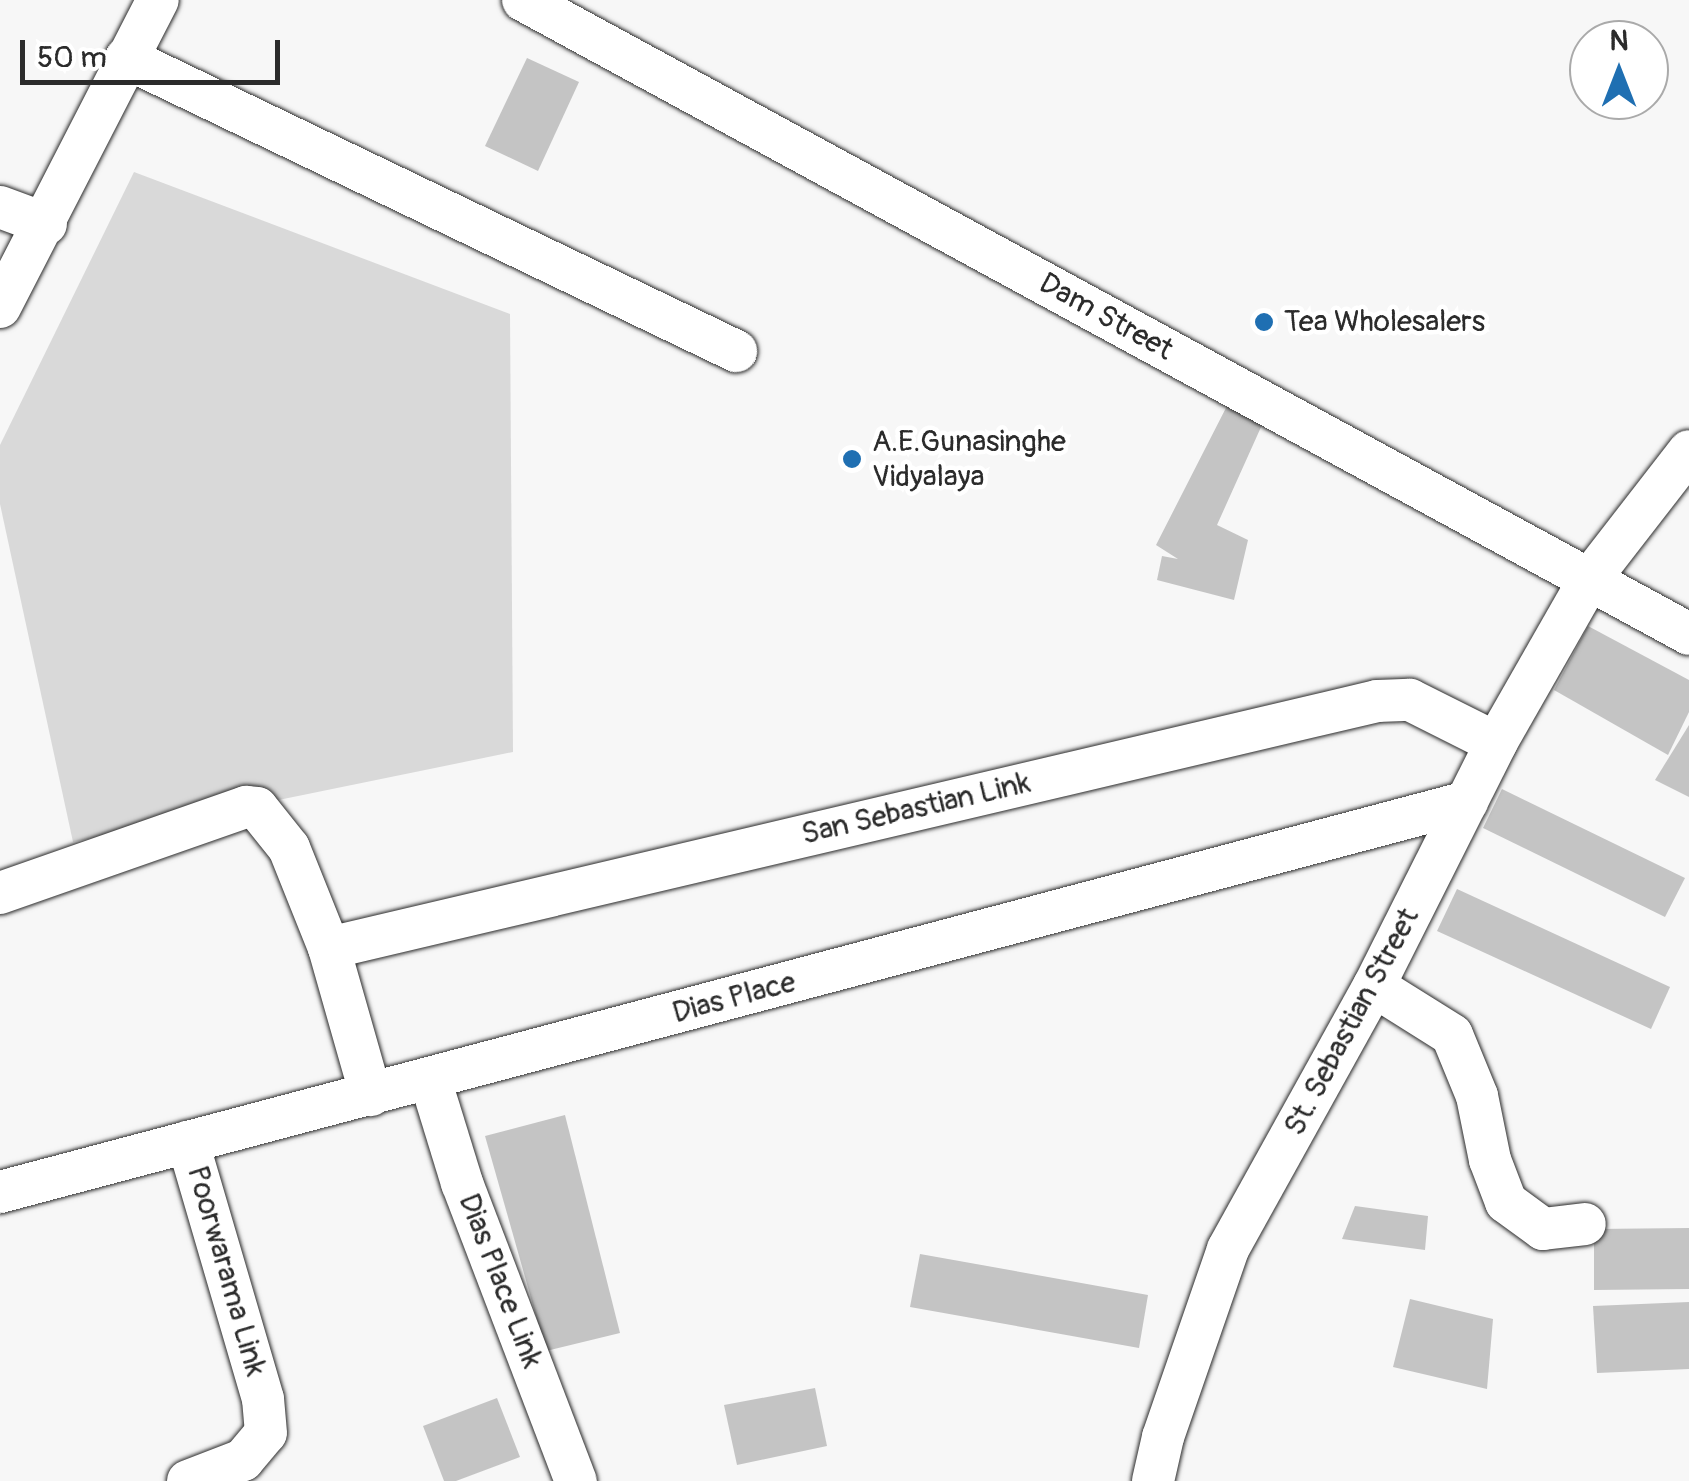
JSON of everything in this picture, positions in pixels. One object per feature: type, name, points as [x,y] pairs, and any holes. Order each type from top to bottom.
[{"type":"street","points":[[0,307],[158,0]]},
{"type":"street","name":"Dam Street","points":[[523,0],[1689,634]]},
{"type":"street","points":[[126,58],[736,352]]},
{"type":"street","points":[[0,207],[46,224]]},
{"type":"street","name":"St. Sebastian Street","points":[[1152,1481],[1163,1436],[1228,1249],[1374,986],[1496,744],[1589,580],[1689,451]]},
{"type":"street","name":"San Sebastian Link","points":[[330,948],[1376,701],[1410,700],[1496,744]]},
{"type":"street","name":"Dias Place","points":[[0,1192],[1467,802]]},
{"type":"street","points":[[0,893],[246,806],[266,815],[289,848],[330,948],[371,1095]]},
{"type":"street","points":[[1374,986],[1452,1035],[1477,1096],[1490,1160],[1506,1202],[1543,1230],[1585,1224]]},
{"type":"street","name":"Dias Place Link","points":[[430,1079],[462,1183],[576,1481]]},
{"type":"street","name":"Poorwarama Link","points":[[188,1142],[264,1399],[266,1432],[244,1460],[188,1481]]},
{"type":"shaded area","points":[[134,172],[510,314],[513,752],[73,842],[0,504],[0,445]]},
{"type":"building","points":[[527,58],[579,82],[538,171],[485,146]]},
{"type":"building","points":[[1231,398],[1266,416],[1217,525],[1248,540],[1234,600],[1157,580],[1162,556],[1178,559],[1156,545]]},
{"type":"building","points":[[1588,626],[1689,680],[1689,712],[1668,755],[1554,690]]},
{"type":"building","points":[[1689,725],[1689,797],[1655,780]]},
{"type":"building","points":[[1502,789],[1685,878],[1665,917],[1483,828]]},
{"type":"building","points":[[1457,889],[1670,987],[1651,1029],[1437,931]]},
{"type":"building","points":[[565,1115],[620,1333],[546,1351],[485,1136]]},
{"type":"building","points":[[1355,1206],[1428,1216],[1425,1250],[1342,1239]]},
{"type":"building","points":[[1689,1228],[1689,1289],[1594,1290],[1594,1229]]},
{"type":"building","points":[[920,1254],[1148,1295],[1139,1348],[910,1307]]},
{"type":"building","points":[[1410,1299],[1493,1319],[1487,1389],[1393,1367]]},
{"type":"building","points":[[1689,1302],[1689,1369],[1597,1373],[1593,1306]]},
{"type":"building","points":[[815,1388],[827,1446],[737,1465],[724,1405]]},
{"type":"building","points":[[497,1398],[520,1457],[456,1481],[444,1481],[423,1426]]},
{"type":"place","name":"Tea Wholesalers","points":[[1264,322]]},
{"type":"place","name":"A.E.Gunasinghe Vidyalaya","points":[[852,459]]}]
